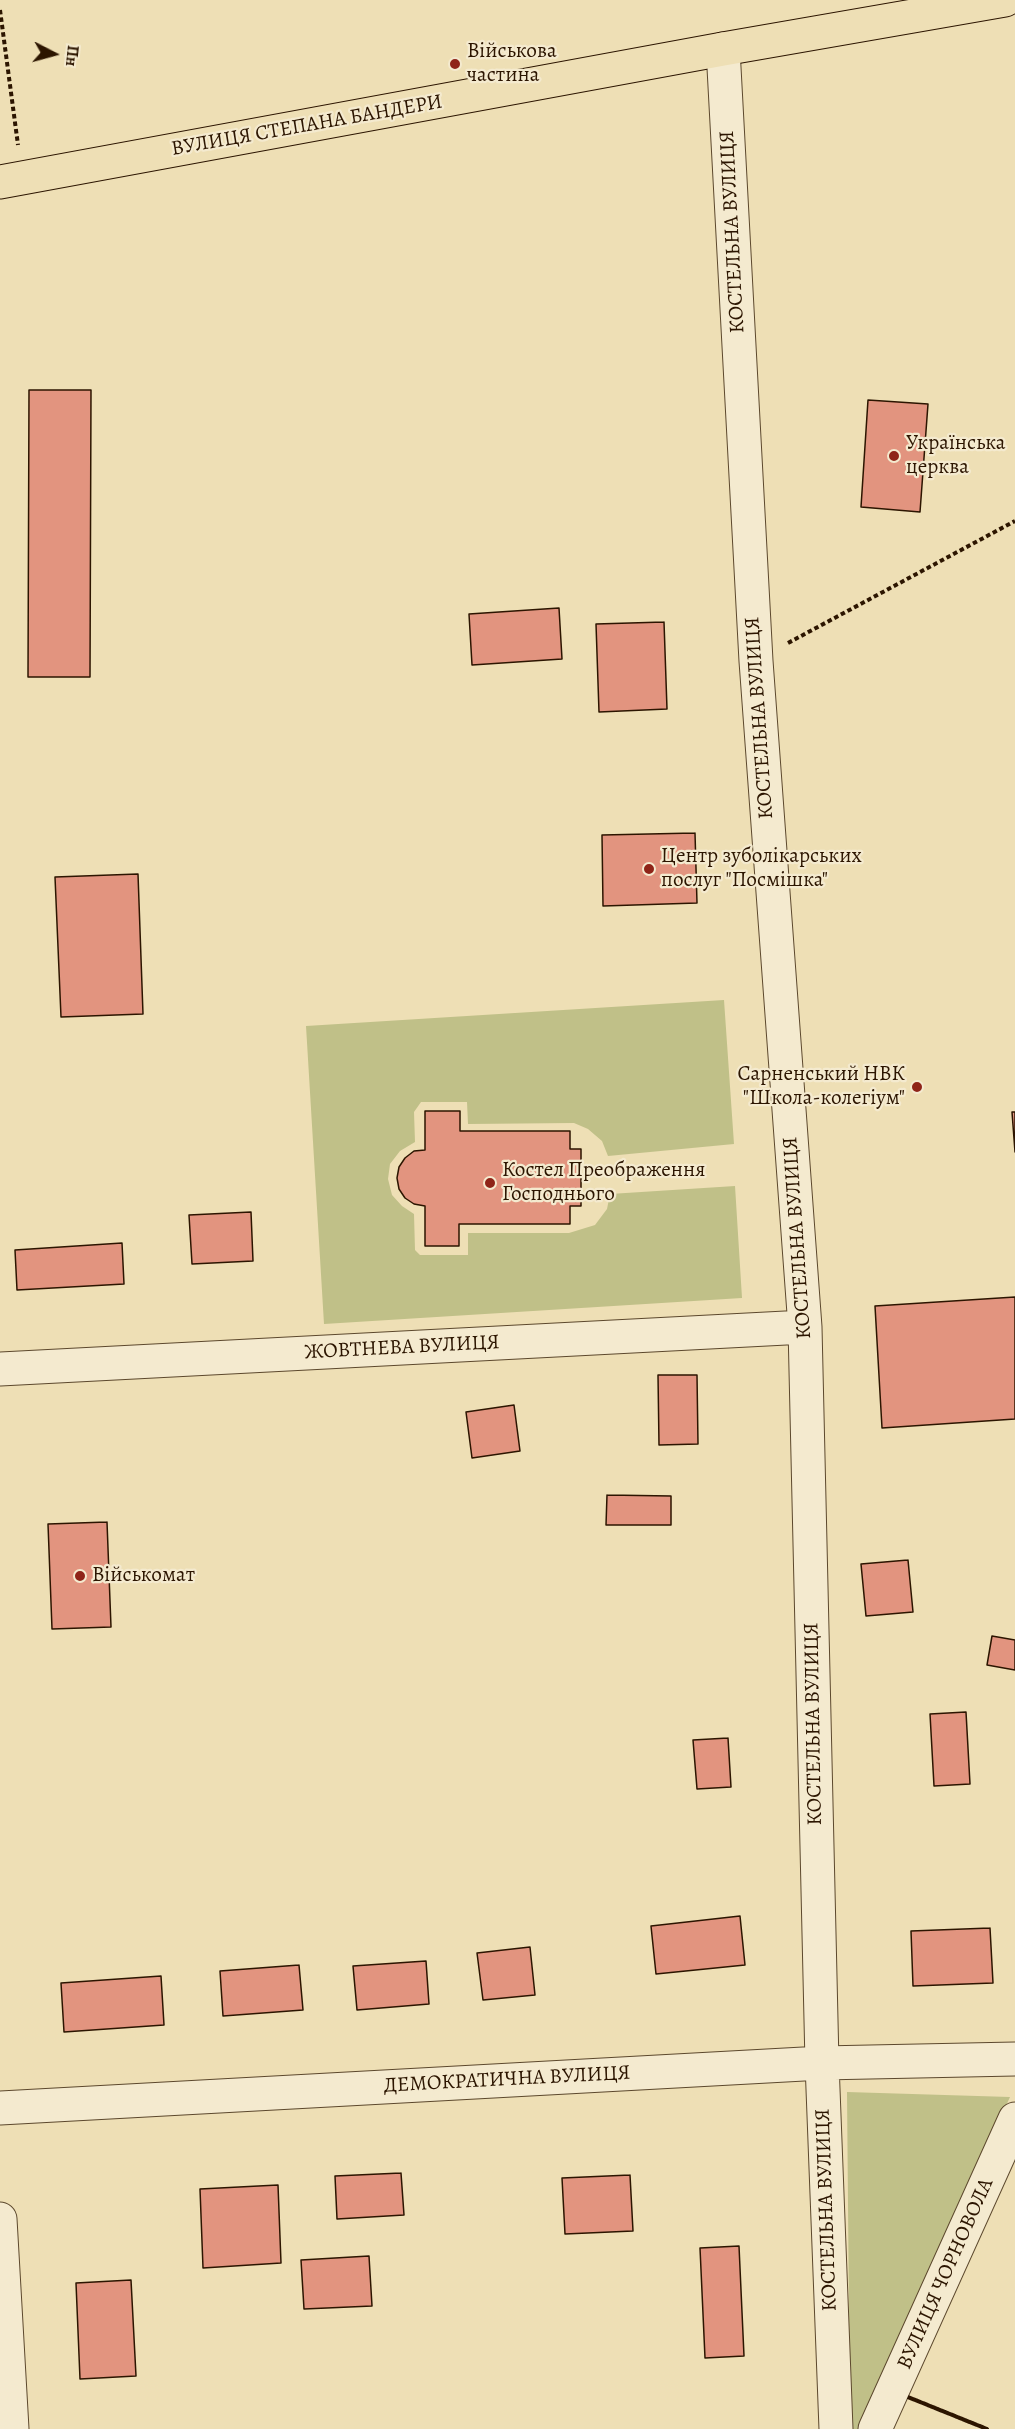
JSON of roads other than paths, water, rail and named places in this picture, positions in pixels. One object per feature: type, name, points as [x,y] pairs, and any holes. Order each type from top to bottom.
[{"type":"main road","name":"ВУЛИЦЯ СТЕПАНА БАНДЕРИ","points":[[11,180],[723,49],[1005,0]]},
{"type":"street","name":"КОСТЕЛЬНА ВУЛИЦЯ","points":[[723,49],[756,661],[805,1327],[822,2063],[836,2429]]},
{"type":"street","name":"ЖОВТНЕВА ВУЛИЦЯ","points":[[0,1370],[805,1327]]},
{"type":"street","name":"ДЕМОКРАТИЧНА ВУЛИЦЯ","points":[[0,2108],[822,2063],[1015,2059]]},
{"type":"street","name":"ВУЛИЦЯ ЧОРНОВОЛА","points":[[876,2429],[1015,2119]]},
{"type":"street","points":[[0,2219],[12,2429]]},
{"type":"place","name":"Військова частина","points":[[455,64]]},
{"type":"place","name":"Українська церква","points":[[894,456]]},
{"type":"place","name":"Центр зуболікарських послуг \"Посмішка\"","points":[[649,869]]},
{"type":"place","name":"Сарненський НВК \"Школа-колегіум\"","points":[[917,1087]]},
{"type":"place","name":"Костел Преображення Господнього","points":[[490,1183]]},
{"type":"place","name":"Військомат","points":[[80,1576]]}]
